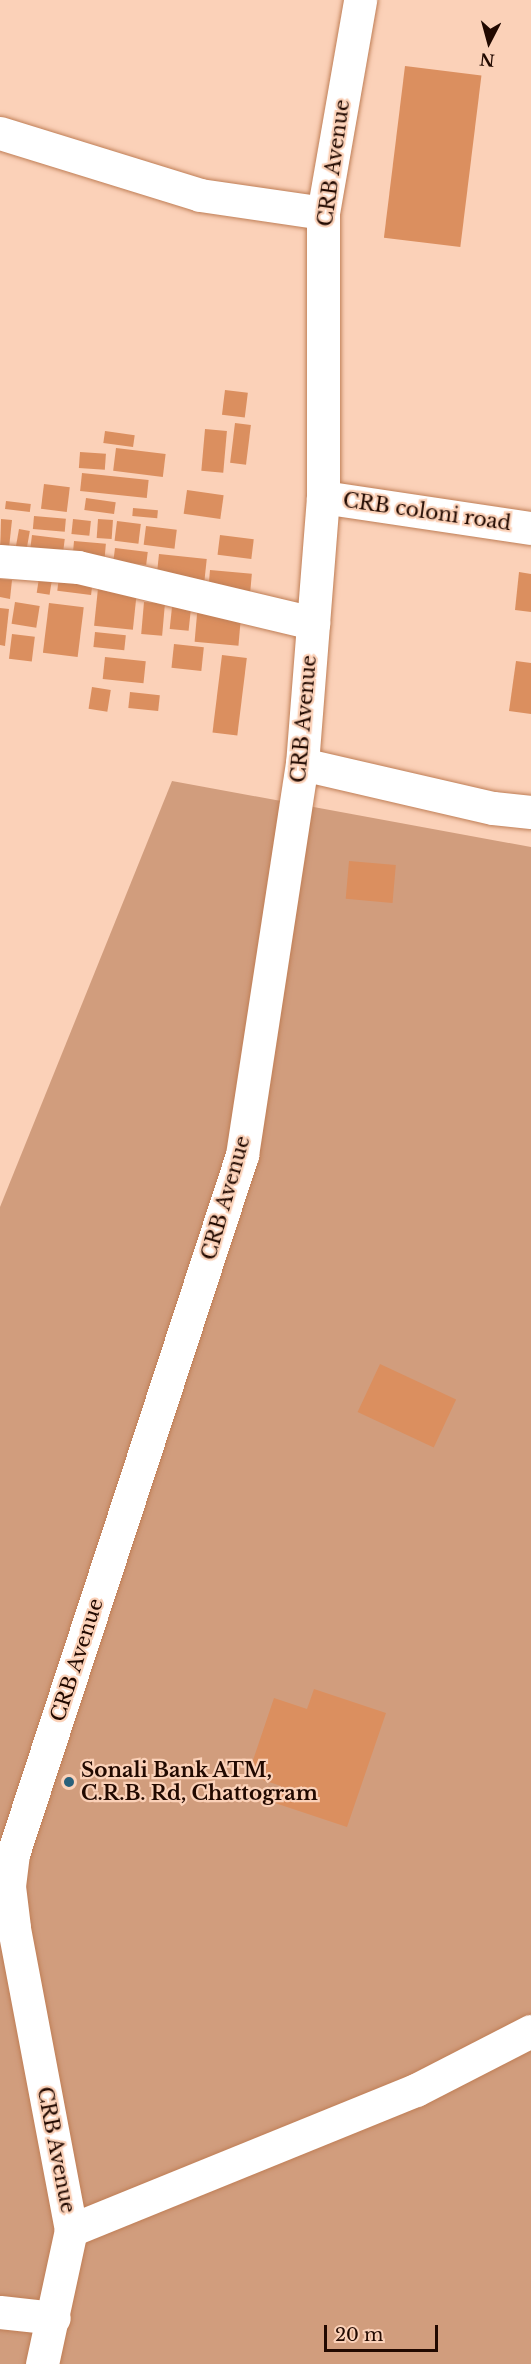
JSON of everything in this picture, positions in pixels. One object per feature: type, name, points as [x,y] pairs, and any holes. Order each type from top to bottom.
[{"type":"main road","name":"CRB Avenue","points":[[42,2364],[54,2318],[71,2230],[14,1927],[9,1886],[13,1854],[242,1155],[302,764],[323,497],[323,213],[360,0]]},
{"type":"main road","points":[[0,133],[200,195],[323,213]]},
{"type":"main road","name":"CRB coloni road","points":[[323,497],[531,528]]},
{"type":"main road","points":[[0,561],[78,567],[313,623]]},
{"type":"main road","points":[[302,764],[493,808],[531,812]]},
{"type":"main road","points":[[71,2230],[416,2090],[531,2031]]},
{"type":"main road","points":[[0,2312],[54,2318]]},
{"type":"shaded area","points":[[172,781],[531,847],[531,2364],[0,2364],[0,1207]]},
{"type":"building","points":[[405,66],[481,75],[460,247],[384,238]]},
{"type":"building","points":[[225,390],[248,393],[245,418],[222,415]]},
{"type":"building","points":[[235,423],[251,425],[246,465],[230,463]]},
{"type":"building","points":[[205,429],[227,431],[223,473],[201,471]]},
{"type":"building","points":[[105,431],[135,435],[133,447],[103,443]]},
{"type":"building","points":[[116,448],[166,454],[163,477],[113,471]]},
{"type":"building","points":[[80,452],[106,454],[105,470],[79,468]]},
{"type":"building","points":[[82,473],[149,480],[147,498],[80,491]]},
{"type":"building","points":[[44,484],[70,487],[67,512],[41,509]]},
{"type":"building","points":[[187,490],[224,495],[220,519],[184,514]]},
{"type":"building","points":[[86,498],[116,502],[114,514],[84,510]]},
{"type":"building","points":[[6,501],[31,504],[30,512],[5,509]]},
{"type":"building","points":[[133,508],[158,510],[157,518],[132,516]]},
{"type":"building","points":[[34,516],[66,519],[65,532],[33,529]]},
{"type":"building","points":[[1,519],[12,520],[8,557],[0,556]]},
{"type":"building","points":[[73,519],[91,521],[89,536],[71,534]]},
{"type":"building","points":[[98,519],[113,520],[112,539],[97,538]]},
{"type":"building","points":[[117,521],[141,524],[138,544],[115,541]]},
{"type":"building","points":[[146,526],[177,530],[174,549],[144,545]]},
{"type":"building","points":[[19,529],[30,531],[24,562],[13,561]]},
{"type":"building","points":[[32,535],[65,539],[62,559],[30,555]]},
{"type":"building","points":[[220,535],[254,539],[251,559],[218,555]]},
{"type":"building","points":[[74,541],[106,544],[105,557],[73,554]]},
{"type":"building","points":[[115,548],[148,552],[146,565],[113,561]]},
{"type":"building","points":[[159,554],[207,559],[204,587],[156,582]]},
{"type":"building","points":[[60,569],[94,573],[91,595],[57,591]]},
{"type":"building","points":[[210,570],[252,574],[250,596],[208,592]]},
{"type":"building","points":[[40,572],[53,574],[50,595],[37,593]]},
{"type":"building","points":[[519,572],[531,574],[531,612],[515,610]]},
{"type":"building","points":[[0,579],[12,580],[10,599],[0,597]]},
{"type":"building","points":[[99,579],[138,583],[133,630],[94,626]]},
{"type":"building","points":[[15,602],[40,606],[36,628],[12,624]]},
{"type":"building","points":[[144,602],[165,604],[162,636],[141,634]]},
{"type":"building","points":[[49,603],[84,607],[78,657],[43,653]]},
{"type":"building","points":[[198,603],[242,607],[238,646],[195,642]]},
{"type":"building","points":[[172,607],[191,609],[189,631],[170,629]]},
{"type":"building","points":[[0,608],[9,609],[5,646],[0,645]]},
{"type":"building","points":[[95,632],[126,635],[124,650],[93,647]]},
{"type":"building","points":[[12,634],[35,637],[32,662],[9,659]]},
{"type":"building","points":[[174,644],[204,647],[201,671],[171,668]]},
{"type":"building","points":[[222,655],[247,658],[237,735],[212,732]]},
{"type":"building","points":[[105,657],[146,661],[143,683],[103,679]]},
{"type":"building","points":[[516,661],[531,663],[531,714],[509,711]]},
{"type":"building","points":[[92,687],[111,690],[107,712],[89,709]]},
{"type":"building","points":[[130,692],[160,695],[158,711],[128,708]]},
{"type":"building","points":[[349,861],[396,865],[393,903],[346,899]]},
{"type":"building","points":[[380,1364],[456,1399],[434,1448],[358,1412]]},
{"type":"building","points":[[314,1689],[386,1713],[347,1827],[275,1803],[281,1786],[248,1775],[274,1698],[307,1709]]},
{"type":"place","name":"Sonali Bank ATM, C.R.B. Rd, Chattogram","points":[[69,1782]]}]
